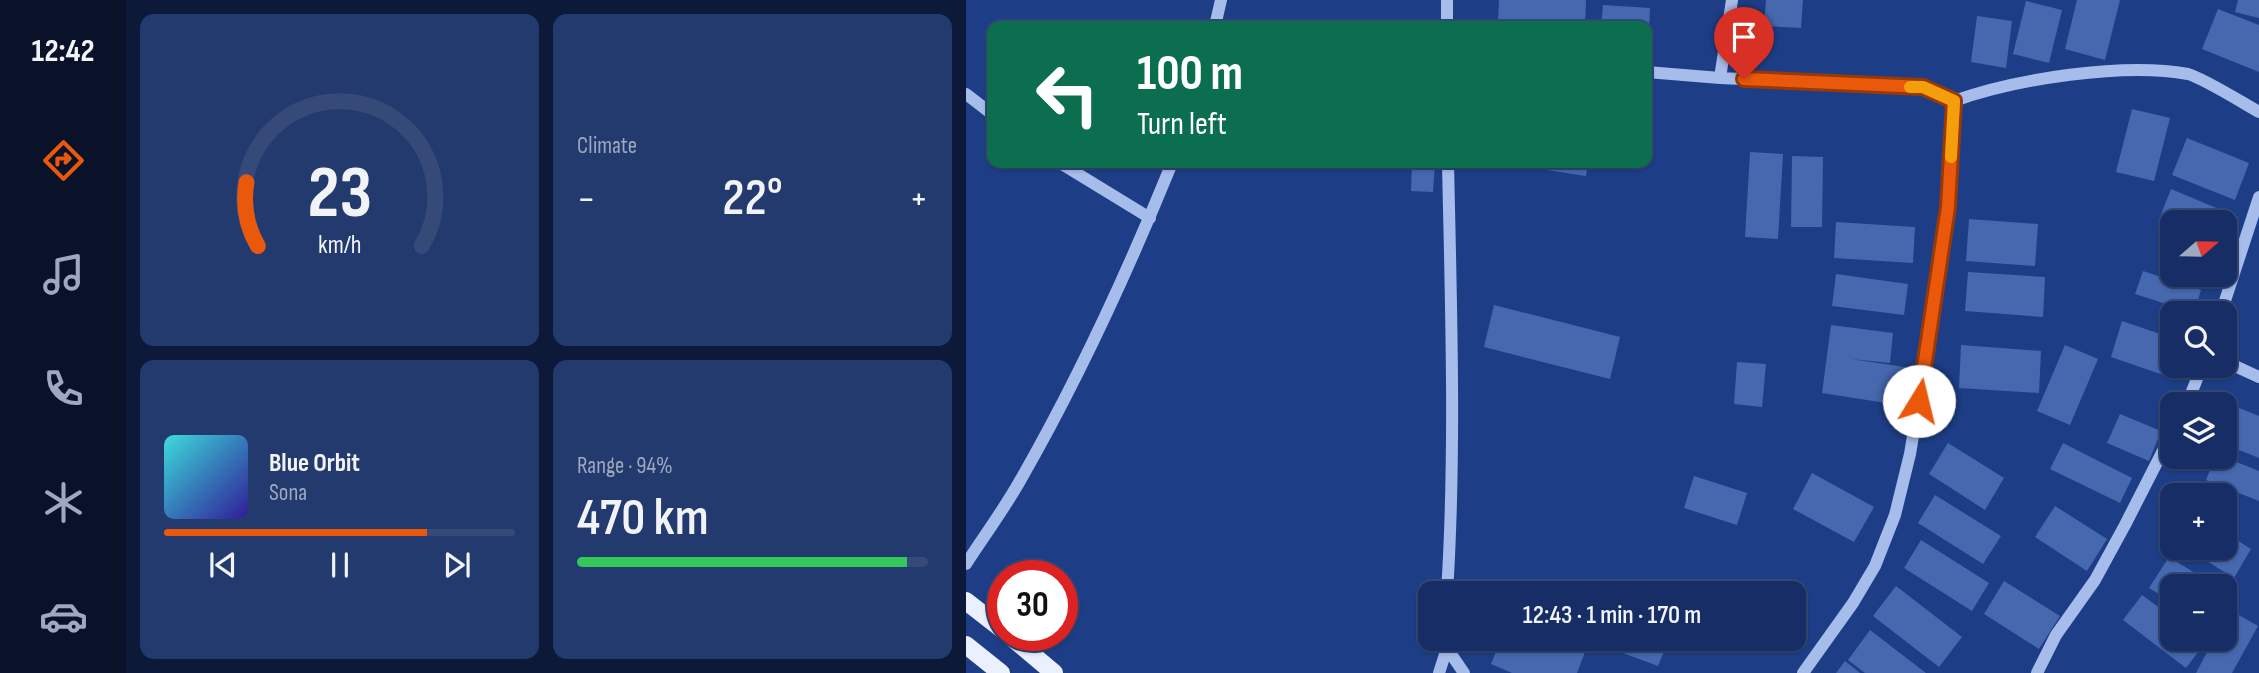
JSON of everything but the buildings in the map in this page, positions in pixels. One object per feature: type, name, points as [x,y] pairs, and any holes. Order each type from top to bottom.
[{"type":"main road","points":[[966,601],[987,617]]},
{"type":"main road","points":[[966,645],[1001,673]]},
{"type":"main road","points":[[1028,651],[1054,673]]},
{"type":"street","points":[[1216,21],[1221,0]]},
{"type":"street","points":[[1447,0],[1447,21]]},
{"type":"street","points":[[1720,78],[1732,0]]},
{"type":"street","points":[[1652,72],[1923,87],[1954,101],[2032,81],[2109,72],[2150,71],[2190,75],[2259,112]]},
{"type":"street","points":[[966,94],[987,110]]},
{"type":"street","points":[[1803,673],[1846,613],[1875,566],[1895,515],[1910,454],[1932,321],[1948,207],[1954,101]]},
{"type":"street","points":[[1068,168],[1150,218]]},
{"type":"street","points":[[966,564],[1020,481],[1079,372],[1150,218],[1170,168]]},
{"type":"street","points":[[1448,168],[1452,460],[1448,581]]},
{"type":"street","points":[[2225,301],[2259,197]]},
{"type":"street","points":[[2237,367],[2259,377]]},
{"type":"street","points":[[2037,673],[2056,635],[2095,580],[2160,456]]},
{"type":"street","points":[[1438,673],[1445,651]]},
{"type":"street","points":[[1452,651],[1464,673]]},
{"type":"slow traffic","points":[[1910,87],[1923,87],[1954,101],[1951,157]]},
{"type":"route","points":[[1744,79],[1923,87],[1954,101],[1948,207],[1919,401]]}]
